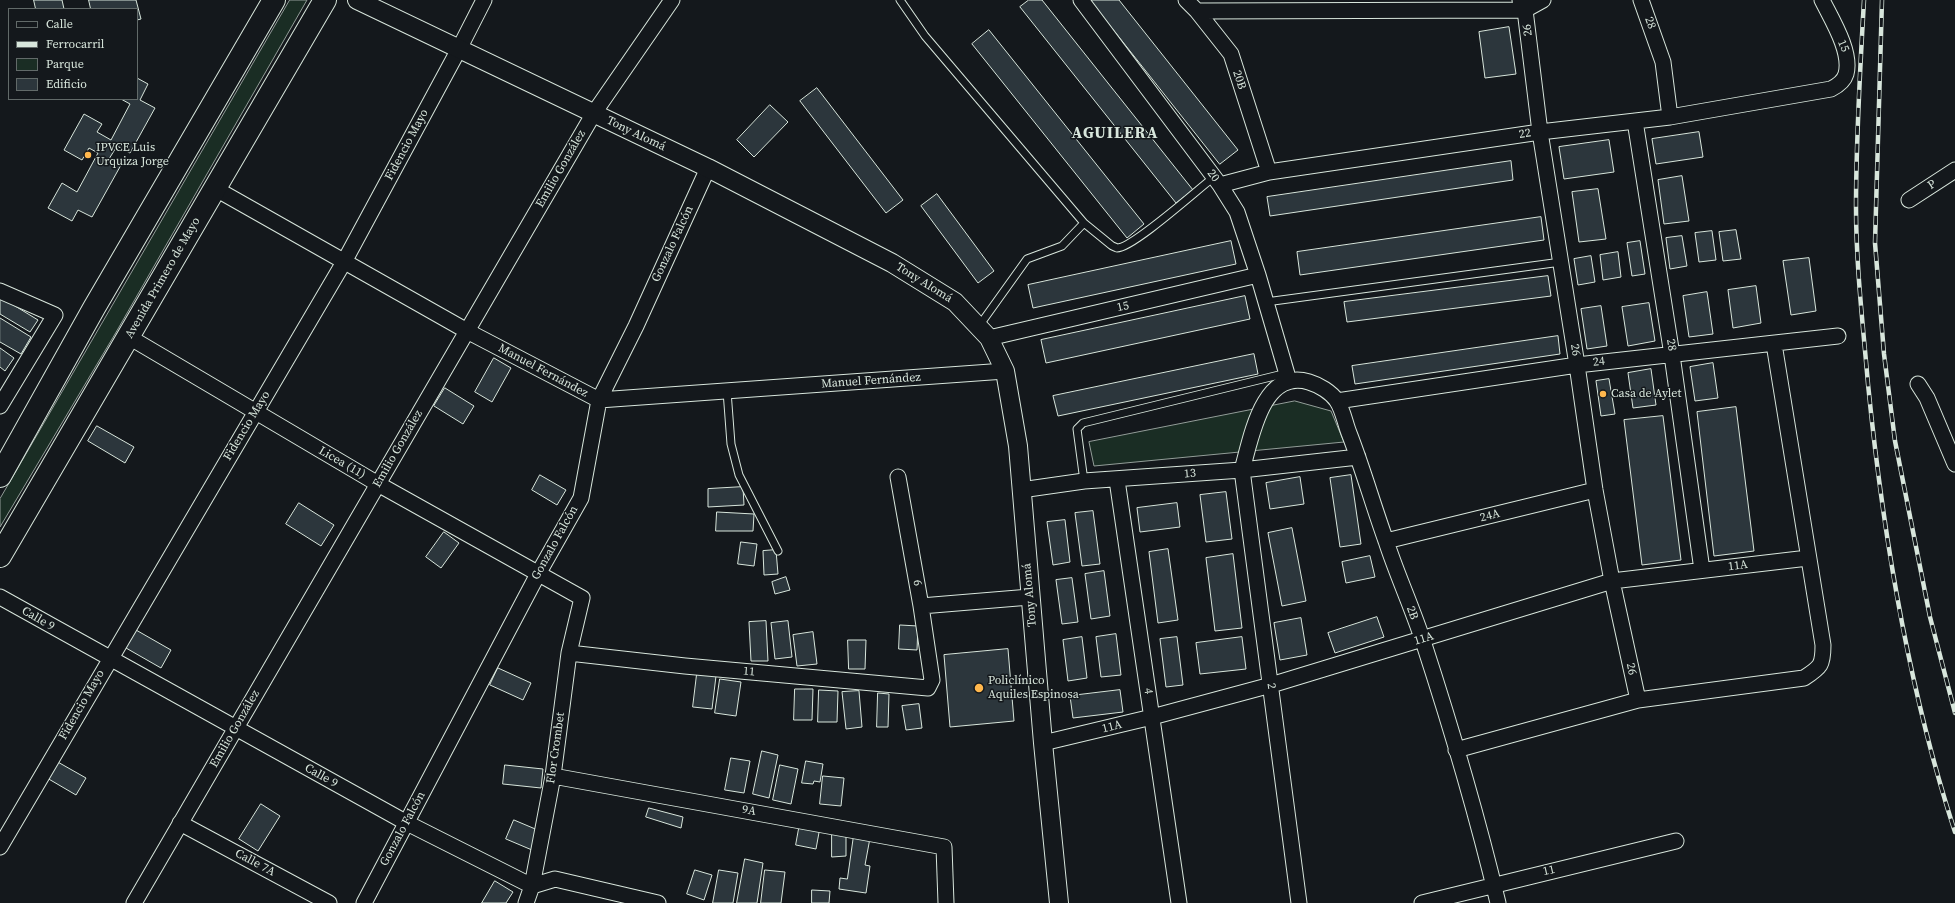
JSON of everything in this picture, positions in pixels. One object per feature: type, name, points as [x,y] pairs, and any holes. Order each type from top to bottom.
[{"type":"main road","points":[[0,476],[94,308],[274,0]]},
{"type":"main road","name":"Avenida Primero de Mayo","points":[[0,556],[216,189],[325,0]]},
{"type":"street","name":"Tony Alomá","points":[[357,0],[708,168],[892,263],[955,302],[984,333],[1005,371],[1018,446],[1043,743],[1060,903]]},
{"type":"street","name":"Fidencio Mayo","points":[[0,847],[109,659],[344,262],[484,0]]},
{"type":"street","name":"Emilio González","points":[[134,903],[594,113],[672,0]]},
{"type":"street","name":"20","points":[[1081,0],[1217,181],[1237,212],[1258,275],[1288,377]]},
{"type":"street","name":"20B","points":[[1186,0],[1197,11],[1231,54],[1269,172]]},
{"type":"street","points":[[1197,11],[1317,5],[1522,5],[1543,0]]},
{"type":"street","name":"28","points":[[1641,0],[1663,62],[1670,116]]},
{"type":"street","name":"15","points":[[1822,0],[1848,58],[1846,75],[1840,84],[1831,89]]},
{"type":"street","name":"26","points":[[1522,5],[1595,490],[1612,581],[1638,700]]},
{"type":"street","name":"22","points":[[1217,181],[1540,132],[1670,116],[1831,89]]},
{"type":"street","name":"28","points":[[1635,121],[1672,354],[1702,570]]},
{"type":"street","name":"Gonzalo Falcón","points":[[364,903],[538,574],[581,498],[599,400],[636,326],[708,168]]},
{"type":"street","name":"P","points":[[1909,200],[1955,170]]},
{"type":"street","name":"Manuel Fernández","points":[[216,189],[467,331],[599,400],[1005,371]]},
{"type":"street","name":"15","points":[[984,333],[1258,275]]},
{"type":"street","points":[[0,291],[55,315],[0,406]]},
{"type":"street","name":"24","points":[[1337,401],[1577,365],[1838,336]]},
{"type":"street","name":"Licea (11)","points":[[129,337],[378,484],[538,574],[578,594]]},
{"type":"street","points":[[1456,750],[1638,700],[1804,678],[1818,669],[1823,660],[1823,645],[1774,344]]},
{"type":"street","points":[[1242,470],[1259,412],[1266,399],[1288,377]]},
{"type":"street","name":"2B","points":[[1288,377],[1319,386],[1337,401],[1422,640],[1456,750],[1498,903]]},
{"type":"street","points":[[1918,384],[1927,398],[1955,464]]},
{"type":"street","name":"13","points":[[1021,490],[1084,481],[1117,480],[1242,470],[1358,457]]},
{"type":"street","name":"2","points":[[1242,470],[1299,903]]},
{"type":"street","name":"6","points":[[898,477],[921,606],[932,680],[928,688]]},
{"type":"street","name":"4","points":[[1117,480],[1178,903]]},
{"type":"street","name":"24A","points":[[1386,541],[1595,490]]},
{"type":"street","name":"11A","points":[[1043,743],[1152,717],[1271,685],[1612,581],[1808,558]]},
{"type":"street","name":"Flor Crombet","points":[[526,903],[532,886],[553,776],[569,653],[582,598],[578,594]]},
{"type":"street","name":"Calle 9","points":[[0,597],[235,729],[407,823],[532,886]]},
{"type":"street","points":[[921,606],[1030,597]]},
{"type":"street","name":"11","points":[[569,653],[685,666],[928,688]]},
{"type":"street","name":"9A","points":[[553,776],[944,847],[946,903]]},
{"type":"street","name":"Calle 7A","points":[[180,823],[329,903]]},
{"type":"street","name":"11","points":[[1422,903],[1494,884],[1676,841]]},
{"type":"street","points":[[532,886],[555,879],[658,903]]},
{"type":"lane","points":[[900,0],[925,36],[1084,223],[1116,248],[1140,237],[1217,181]]},
{"type":"lane","points":[[984,333],[1028,259],[1062,246],[1084,223]]},
{"type":"lane","points":[[1266,302],[1561,262]]},
{"type":"lane","points":[[1084,481],[1077,429],[1083,424],[1288,377]]},
{"type":"lane","points":[[727,391],[731,444],[739,475],[778,551]]},
{"type":"green space","points":[[290,0],[307,0],[115,334],[0,527],[0,499]]},
{"type":"green space","points":[[1295,401],[1331,411],[1344,442],[1094,466],[1089,442]]},
{"type":"building","points":[[34,0],[62,0],[64,8],[36,8]]},
{"type":"building","points":[[89,0],[136,0],[141,19],[138,20],[138,8],[91,8]]},
{"type":"building","points":[[1029,0],[1042,0],[1193,190],[1176,203],[1020,7]]},
{"type":"building","points":[[1090,0],[1119,0],[1238,150],[1220,164]]},
{"type":"building","points":[[1509,27],[1516,74],[1485,78],[1479,32]]},
{"type":"building","points":[[989,30],[1144,224],[1127,238],[972,44]]},
{"type":"building","points":[[138,79],[148,84],[140,100],[155,108],[130,153],[117,146],[109,159],[121,165],[92,217],[78,210],[72,221],[48,208],[62,183],[77,192],[98,153],[89,148],[82,160],[64,150],[84,114],[102,124],[97,132],[111,140],[130,104],[123,100],[138,100]]},
{"type":"building","points":[[817,88],[903,200],[886,213],[800,101]]},
{"type":"building","points":[[770,105],[788,122],[754,157],[737,140]]},
{"type":"building","points":[[1699,132],[1703,157],[1656,164],[1652,139]]},
{"type":"building","points":[[1609,140],[1614,172],[1564,179],[1559,147]]},
{"type":"building","points":[[1511,161],[1513,180],[1270,216],[1267,197]]},
{"type":"building","points":[[1682,176],[1689,221],[1664,224],[1658,180]]},
{"type":"building","points":[[1598,189],[1606,239],[1579,242],[1572,192]]},
{"type":"building","points":[[937,194],[994,271],[978,283],[921,206]]},
{"type":"building","points":[[1541,217],[1544,240],[1300,275],[1297,252]]},
{"type":"building","points":[[1736,230],[1741,259],[1723,261],[1719,232]]},
{"type":"building","points":[[1712,231],[1716,260],[1699,262],[1695,233]]},
{"type":"building","points":[[1682,236],[1687,266],[1670,269],[1666,238]]},
{"type":"building","points":[[1231,241],[1236,264],[1033,308],[1028,285]]},
{"type":"building","points":[[1640,241],[1645,274],[1632,276],[1627,243]]},
{"type":"building","points":[[1618,252],[1621,277],[1603,280],[1600,255]]},
{"type":"building","points":[[1591,256],[1595,282],[1578,285],[1574,259]]},
{"type":"building","points":[[1809,258],[1816,311],[1791,315],[1783,261]]},
{"type":"building","points":[[1548,276],[1551,296],[1347,322],[1344,302]]},
{"type":"building","points":[[1756,286],[1761,323],[1733,328],[1728,290]]},
{"type":"building","points":[[1707,292],[1713,334],[1689,337],[1683,296]]},
{"type":"building","points":[[1245,296],[1250,319],[1046,363],[1041,340]]},
{"type":"building","points":[[2,298],[38,320],[30,332],[0,314],[0,301]]},
{"type":"building","points":[[1649,303],[1655,341],[1628,346],[1622,307]]},
{"type":"building","points":[[1601,306],[1607,346],[1587,349],[1581,309]]},
{"type":"building","points":[[0,318],[31,337],[21,354],[0,342]]},
{"type":"building","points":[[1558,336],[1560,354],[1355,384],[1352,366]]},
{"type":"building","points":[[0,348],[14,358],[5,371],[0,367]]},
{"type":"building","points":[[1254,354],[1258,374],[1058,416],[1053,396]]},
{"type":"building","points":[[494,358],[511,368],[492,402],[475,392]]},
{"type":"building","points":[[1713,363],[1718,398],[1695,401],[1690,367]]},
{"type":"building","points":[[1651,369],[1656,405],[1633,408],[1628,373]]},
{"type":"building","points":[[1609,379],[1615,414],[1601,416],[1596,381]]},
{"type":"building","points":[[445,388],[474,406],[463,424],[434,406]]},
{"type":"building","points":[[1736,407],[1754,551],[1714,556],[1697,412]]},
{"type":"building","points":[[1663,416],[1681,560],[1642,565],[1624,420]]},
{"type":"building","points":[[97,426],[134,447],[125,463],[88,441]]},
{"type":"building","points":[[540,475],[566,490],[557,505],[532,490]]},
{"type":"building","points":[[1351,475],[1361,544],[1340,547],[1330,478]]},
{"type":"building","points":[[1300,477],[1304,504],[1270,509],[1266,483]]},
{"type":"building","points":[[743,487],[744,505],[708,507],[708,489]]},
{"type":"building","points":[[1226,492],[1232,539],[1206,542],[1200,495]]},
{"type":"building","points":[[299,503],[334,525],[321,546],[286,524]]},
{"type":"building","points":[[1177,503],[1180,527],[1140,532],[1137,508]]},
{"type":"building","points":[[1093,511],[1100,564],[1082,566],[1075,513]]},
{"type":"building","points":[[717,512],[754,514],[753,531],[716,531]]},
{"type":"building","points":[[1065,520],[1070,562],[1053,565],[1047,522]]},
{"type":"building","points":[[1292,528],[1306,601],[1282,606],[1268,533]]},
{"type":"building","points":[[444,532],[459,543],[441,568],[426,557]]},
{"type":"building","points":[[741,542],[757,544],[754,566],[738,564]]},
{"type":"building","points":[[1168,549],[1178,620],[1158,623],[1149,552]]},
{"type":"building","points":[[776,550],[778,574],[764,575],[763,551]]},
{"type":"building","points":[[1233,554],[1242,628],[1215,631],[1206,558]]},
{"type":"building","points":[[1370,556],[1375,577],[1346,583],[1342,562]]},
{"type":"building","points":[[1104,571],[1110,616],[1091,619],[1085,574]]},
{"type":"building","points":[[786,577],[790,590],[775,594],[772,582]]},
{"type":"building","points":[[1072,578],[1078,622],[1062,624],[1056,580]]},
{"type":"building","points":[[1377,617],[1384,637],[1335,653],[1328,633]]},
{"type":"building","points":[[1301,618],[1307,655],[1280,660],[1274,623]]},
{"type":"building","points":[[766,621],[768,661],[751,661],[749,622]]},
{"type":"building","points":[[788,621],[792,657],[775,659],[771,623]]},
{"type":"building","points":[[900,625],[918,626],[917,650],[899,649]]},
{"type":"building","points":[[136,630],[171,650],[161,668],[126,648]]},
{"type":"building","points":[[813,632],[817,664],[797,666],[793,635]]},
{"type":"building","points":[[1116,634],[1121,675],[1101,677],[1096,637]]},
{"type":"building","points":[[1082,637],[1087,678],[1068,681],[1063,640]]},
{"type":"building","points":[[1177,637],[1183,685],[1166,687],[1160,639]]},
{"type":"building","points":[[1242,637],[1246,669],[1200,674],[1196,643]]},
{"type":"building","points":[[848,640],[866,640],[865,669],[849,669]]},
{"type":"building","name":"Policlínico Aquiles Espinosa","points":[[1008,649],[1014,721],[950,727],[944,655]]},
{"type":"building","points":[[498,668],[531,683],[523,700],[490,685]]},
{"type":"building","points":[[697,674],[716,676],[712,709],[693,707]]},
{"type":"building","points":[[720,679],[741,682],[736,716],[715,713]]},
{"type":"building","points":[[795,689],[813,689],[812,720],[794,720]]},
{"type":"building","points":[[819,690],[838,691],[837,722],[818,722]]},
{"type":"building","points":[[1120,690],[1123,712],[1073,718],[1070,696]]},
{"type":"building","points":[[859,691],[862,727],[846,729],[842,692]]},
{"type":"building","points":[[878,693],[889,694],[888,727],[877,727]]},
{"type":"building","points":[[919,704],[922,728],[906,730],[902,706]]},
{"type":"building","points":[[762,751],[778,755],[769,798],[753,794]]},
{"type":"building","points":[[731,758],[750,761],[744,793],[725,790]]},
{"type":"building","points":[[56,761],[86,778],[76,795],[47,778]]},
{"type":"building","points":[[806,761],[823,764],[820,782],[814,781],[813,784],[802,783]]},
{"type":"building","points":[[505,765],[543,769],[541,788],[503,784]]},
{"type":"building","points":[[780,765],[798,769],[791,804],[773,800]]},
{"type":"building","points":[[823,776],[844,778],[841,806],[820,804]]},
{"type":"building","points":[[261,804],[280,816],[258,851],[239,839]]},
{"type":"building","points":[[649,808],[683,817],[681,828],[646,817]]},
{"type":"building","points":[[514,820],[540,831],[532,850],[506,839]]},
{"type":"building","points":[[800,823],[820,827],[816,849],[796,845]]},
{"type":"building","points":[[832,833],[846,833],[846,856],[832,857]]},
{"type":"building","points":[[854,835],[870,838],[865,865],[870,866],[866,893],[839,889],[840,878],[847,879]]},
{"type":"building","points":[[745,859],[763,863],[757,903],[737,903]]},
{"type":"building","points":[[695,870],[712,875],[704,900],[687,894]]},
{"type":"building","points":[[719,870],[738,873],[733,903],[713,903]]},
{"type":"building","points":[[765,870],[785,872],[781,903],[761,903]]},
{"type":"building","points":[[495,881],[513,892],[506,903],[482,903]]},
{"type":"building","points":[[812,890],[830,891],[829,903],[812,903]]},
{"type":"railway","points":[[1864,0],[1857,129],[1856,229],[1860,296],[1874,441],[1890,554],[1911,667],[1938,778],[1955,832]]},
{"type":"railway","points":[[1882,0],[1875,243],[1884,354],[1895,441],[1930,617],[1955,713]]},
{"type":"place","name":"IPVCE Luis Urquiza Jorge","points":[[88,155]]},
{"type":"place","name":"Casa de Aylet","points":[[1603,394]]},
{"type":"place","name":"Policlínico Aquiles Espinosa","points":[[979,688]]},
{"type":"district","name":"AGUILERA","points":[[1115,134]]}]
